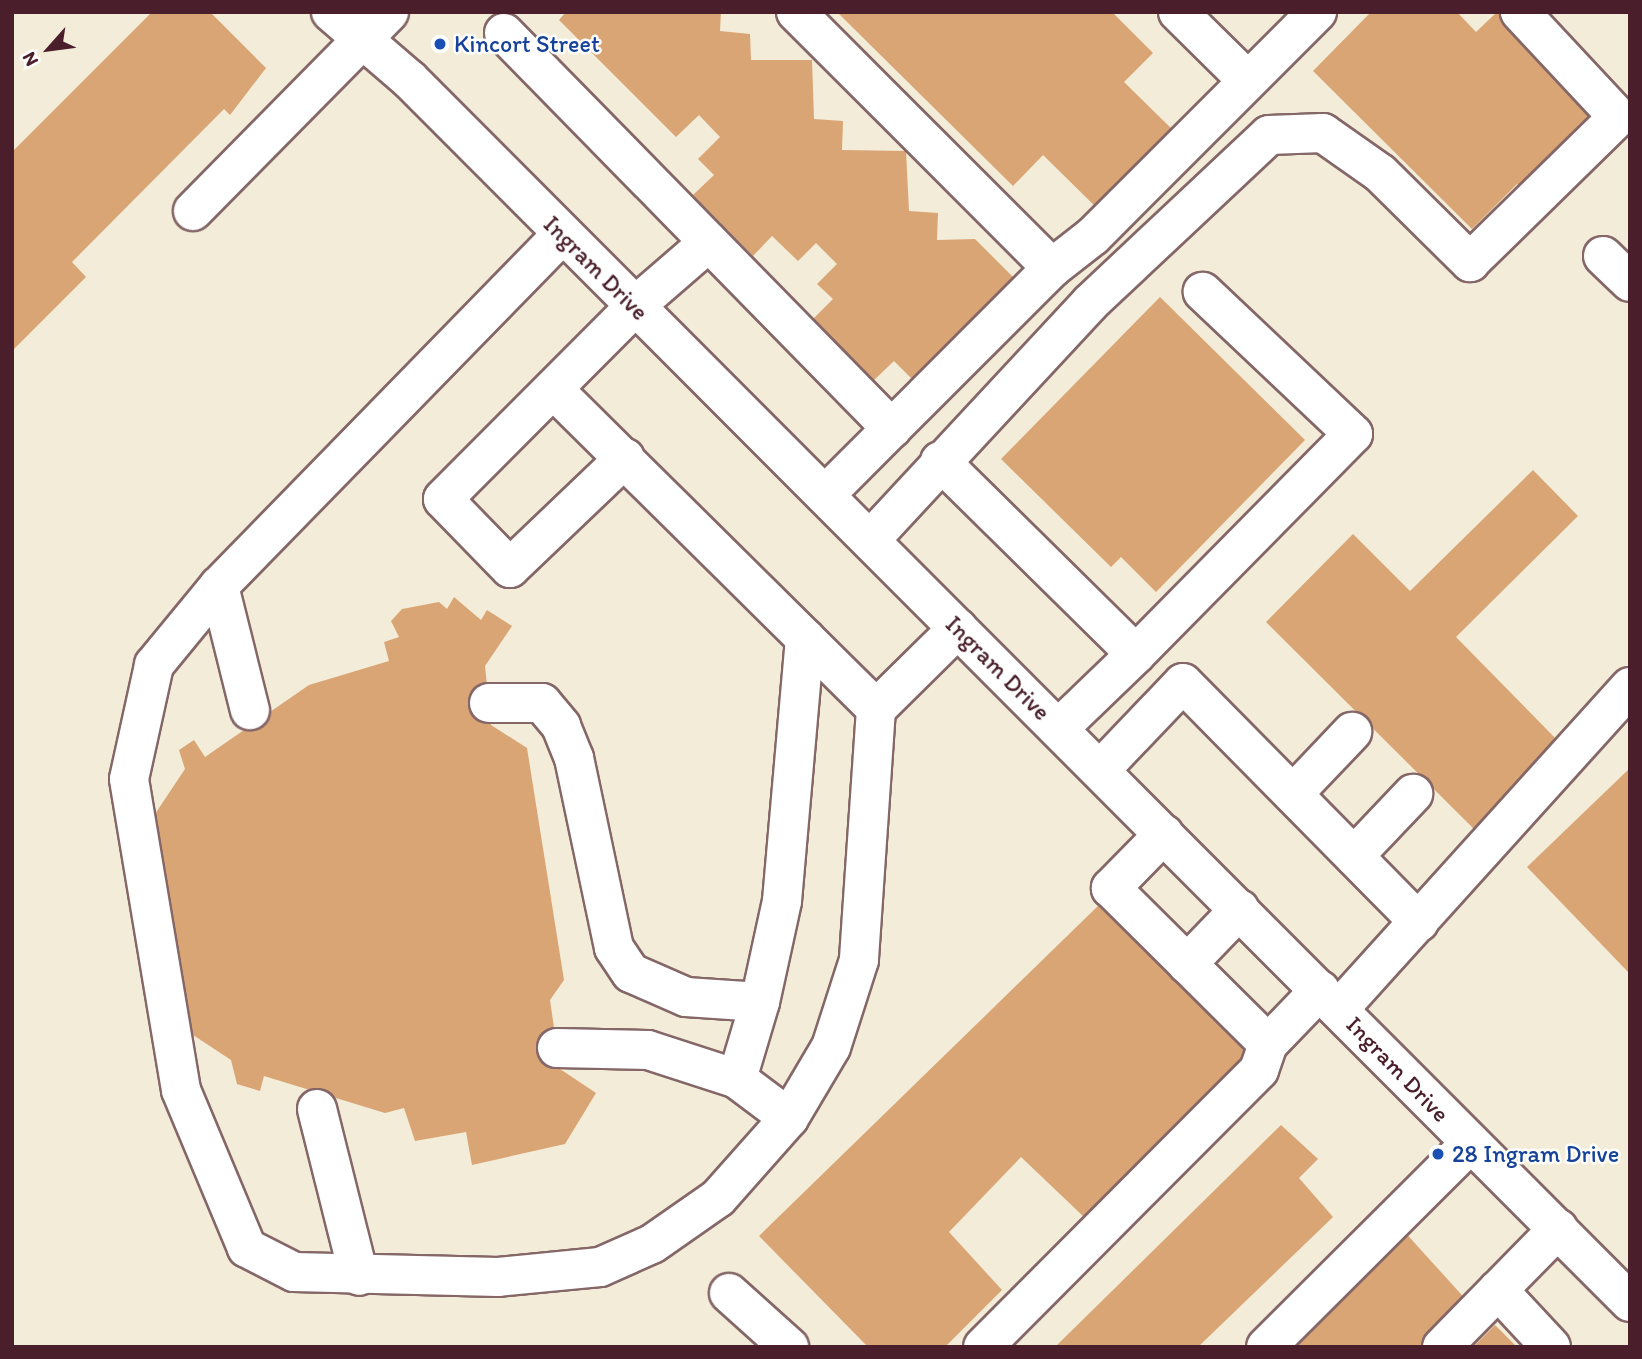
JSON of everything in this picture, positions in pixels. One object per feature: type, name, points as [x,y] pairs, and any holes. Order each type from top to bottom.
[{"type":"street","name":"Ingram Drive","points":[[331,12],[376,25],[563,234],[634,307],[1059,728],[1630,1302]]},
{"type":"street","points":[[796,12],[1052,268]]},
{"type":"street","points":[[1178,12],[1247,80]]},
{"type":"street","points":[[825,495],[1052,268],[1093,236],[1317,12]]},
{"type":"street","points":[[870,540],[940,461],[1090,303],[1269,135],[1323,133],[1380,173],[1470,262],[1618,117],[1520,12]]},
{"type":"street","points":[[193,211],[376,25]]},
{"type":"street","points":[[504,33],[892,429]]},
{"type":"street","points":[[563,234],[219,586],[154,665],[129,779],[181,1090],[247,1248],[294,1272],[359,1276],[498,1277],[600,1267],[652,1244],[718,1198],[789,1118],[831,1047],[859,960],[876,709],[958,628]]},
{"type":"street","points":[[625,458],[509,568],[443,499],[634,307],[709,242]]},
{"type":"street","points":[[1603,256],[1630,282]]},
{"type":"street","points":[[1059,728],[1136,654],[1353,434],[1203,292]]},
{"type":"street","points":[[553,389],[876,709]]},
{"type":"street","points":[[940,461],[1136,654]]},
{"type":"street","points":[[219,586],[250,710]]},
{"type":"street","points":[[737,1079],[760,1002],[782,901],[805,638]]},
{"type":"street","points":[[1100,770],[1183,683],[1419,922]]},
{"type":"street","points":[[983,1347],[1259,1070],[1268,1044],[1330,1000],[1419,922],[1630,687]]},
{"type":"street","points":[[489,703],[542,703],[561,726],[574,758],[614,948],[631,974],[686,997],[760,1002]]},
{"type":"street","points":[[1293,794],[1352,732]]},
{"type":"street","points":[[1354,856],[1413,794]]},
{"type":"street","points":[[1164,834],[1111,888],[1268,1044]]},
{"type":"street","points":[[1187,964],[1240,909]]},
{"type":"street","points":[[557,1048],[648,1050],[737,1079],[789,1118]]},
{"type":"street","points":[[317,1109],[359,1276]]},
{"type":"street","points":[[1266,1347],[1471,1143]]},
{"type":"street","points":[[1442,1347],[1558,1228]]},
{"type":"street","points":[[1498,1290],[1551,1347]]},
{"type":"street","points":[[729,1293],[789,1347]]},
{"type":"building","points":[[152,12],[210,12],[266,68],[230,115],[224,109],[72,262],[86,277],[12,351],[12,152]]},
{"type":"building","points":[[566,12],[721,12],[720,31],[750,34],[751,60],[812,60],[814,119],[843,121],[842,150],[906,151],[909,211],[938,213],[937,240],[975,239],[1015,279],[914,381],[894,361],[873,381],[812,320],[833,299],[817,284],[837,264],[816,243],[798,261],[772,236],[753,256],[693,195],[714,175],[698,159],[720,137],[699,115],[676,137],[559,20]]},
{"type":"building","points":[[837,12],[1112,12],[1153,53],[1124,82],[1179,136],[1103,214],[1043,155],[1013,186]]},
{"type":"building","points":[[1371,12],[1457,12],[1476,32],[1497,12],[1604,119],[1528,195],[1517,184],[1472,229],[1313,71]]},
{"type":"building","points":[[1160,297],[1305,440],[1156,592],[1121,557],[1111,567],[1001,459]]},
{"type":"building","points":[[1533,470],[1578,516],[1456,637],[1558,741],[1474,829],[1266,622],[1353,534],[1410,591]]},
{"type":"building","points":[[454,597],[481,620],[487,610],[512,626],[485,666],[491,725],[527,748],[564,980],[550,1000],[560,1069],[596,1093],[565,1144],[472,1165],[466,1132],[415,1141],[404,1108],[385,1113],[264,1076],[260,1091],[237,1084],[231,1060],[184,1029],[145,829],[185,769],[179,750],[194,740],[205,757],[309,685],[389,661],[384,642],[399,637],[391,621],[402,609],[439,602],[447,609]]},
{"type":"building","points":[[1630,768],[1630,974],[1527,867]]},
{"type":"building","points":[[1101,903],[1248,1052],[1084,1217],[1021,1157],[949,1232],[1002,1290],[945,1347],[868,1347],[759,1236]]},
{"type":"building","points":[[1281,1125],[1318,1159],[1299,1178],[1333,1217],[1198,1347],[1055,1347]]},
{"type":"building","points":[[1402,1229],[1469,1303],[1422,1347],[1277,1347]]},
{"type":"building","points":[[1495,1325],[1517,1347],[1473,1347]]},
{"type":"place","name":"Kincort Street","points":[[440,44]]},
{"type":"place","name":"28 Ingram Drive","points":[[1438,1154]]}]
